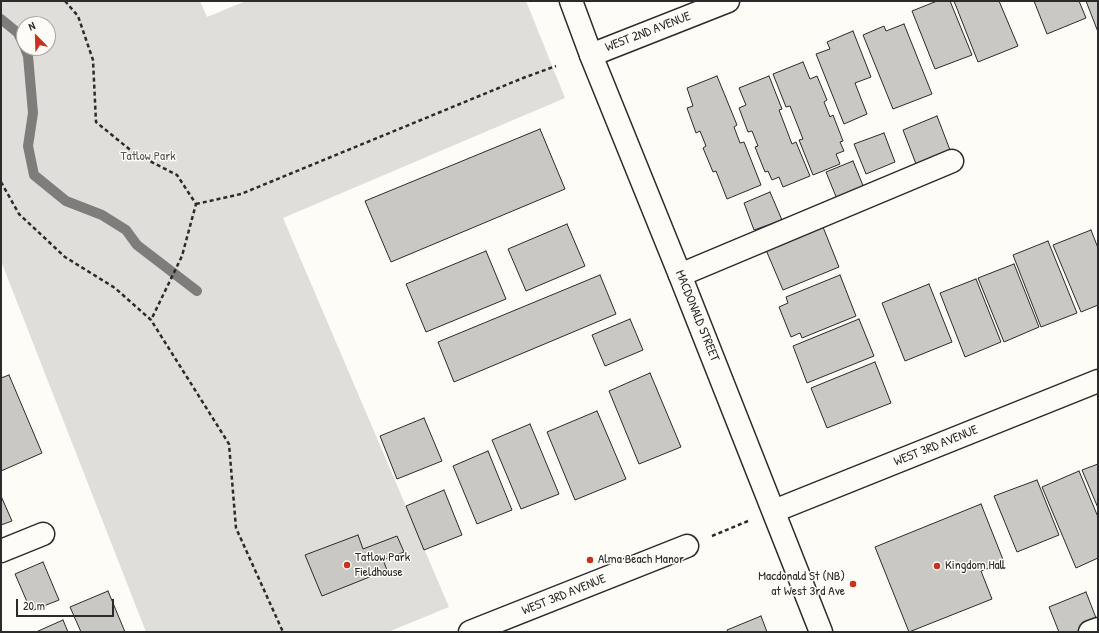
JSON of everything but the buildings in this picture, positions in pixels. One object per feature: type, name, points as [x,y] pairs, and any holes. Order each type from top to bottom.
[{"type":"street","name":"MACDONALD STREET","points":[[571,1],[822,632]]},
{"type":"street","name":"WEST 2ND AVENUE","points":[[591,54],[728,1]]},
{"type":"street","points":[[680,275],[952,161]]},
{"type":"street","name":"WEST 3RD AVENUE","points":[[774,511],[1098,381]]},
{"type":"street","points":[[1,551],[43,534]]},
{"type":"street","name":"WEST 3RD AVENUE","points":[[470,632],[687,546]]},
{"type":"street","points":[[1090,632],[1098,629]]},
{"type":"path","points":[[65,1],[78,16],[93,60],[96,122],[134,153],[177,175],[196,204],[182,256],[151,320]]},
{"type":"path","points":[[196,204],[241,194],[556,66]]},
{"type":"path","points":[[1,182],[19,214],[65,256],[115,288],[151,320],[229,444],[236,528],[283,632]]},
{"type":"path","points":[[687,546],[746,522]]},
{"type":"green space","name":"Tatlow Park","points":[[1,1],[200,1],[207,17],[246,1],[526,1],[565,98],[283,218],[449,607],[388,632],[146,632],[1,261]]},
{"type":"waterway","points":[[1,19],[16,31]]},
{"type":"waterway","points":[[28,56],[33,113],[28,146],[34,175],[66,201],[102,215],[126,230],[137,245],[197,291]]},
{"type":"place","name":"Alma Beach Manor","points":[[590,560]]},
{"type":"place","name":"Tatlow Park Fieldhouse","points":[[347,565]]},
{"type":"place","name":"Kingdom Hall","points":[[937,566]]},
{"type":"place","name":"Macdonald St (NB) at West 3rd Ave","points":[[853,584]]}]
